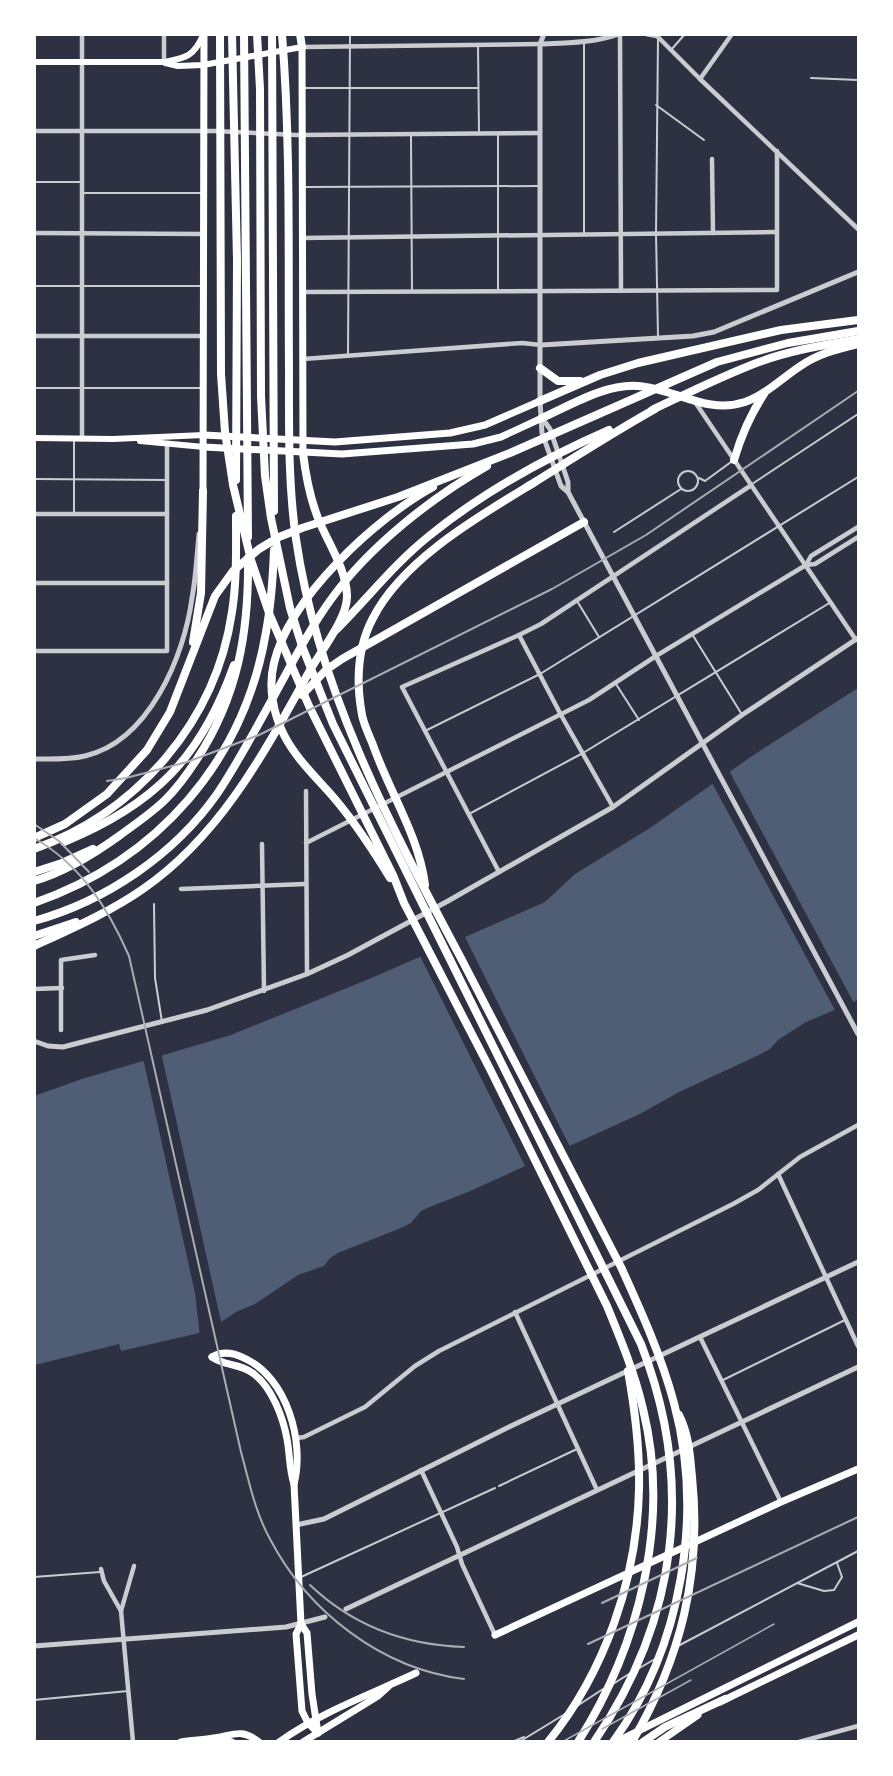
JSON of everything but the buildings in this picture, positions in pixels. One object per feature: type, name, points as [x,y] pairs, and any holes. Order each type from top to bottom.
[{"type":"highway","points":[[220,34],[221,391],[233,485],[251,560],[269,613],[309,706],[383,855],[404,903],[608,1306],[644,1410],[652,1487],[650,1539],[642,1592],[627,1644],[604,1697],[578,1742]]},
{"type":"highway","points":[[34,849],[64,837],[106,813],[167,758],[206,698],[229,632],[235,596],[236,556],[237,260],[232,34]]},
{"type":"highway","points":[[34,881],[86,858],[133,826],[166,799],[185,778],[217,726],[236,677],[246,620],[248,591],[244,34]]},
{"type":"highway","points":[[257,34],[260,89],[262,436],[267,486],[280,566],[290,608],[302,646],[333,724],[641,1344],[658,1393],[669,1447],[672,1477],[671,1531],[666,1572],[652,1629],[641,1660],[594,1742]]},
{"type":"highway","points":[[34,903],[105,872],[130,855],[177,814],[198,788],[231,737],[262,653],[271,595],[275,524],[272,34]]},
{"type":"highway","points":[[282,34],[288,145],[288,323],[292,504],[308,605],[346,722],[426,893],[621,1267],[658,1353],[674,1403],[684,1453],[687,1482],[686,1535],[682,1572],[661,1651],[644,1690],[614,1741]]},
{"type":"highway","points":[[302,34],[302,47]]},
{"type":"highway","points":[[540,401],[625,366],[746,337],[826,323],[858,320]]},
{"type":"highway","points":[[34,838],[65,824],[88,808],[107,794],[133,768],[159,732],[180,688],[215,596],[233,571],[259,549],[279,537],[302,528],[356,512],[510,453],[717,362],[788,343],[858,331]]},
{"type":"highway","points":[[331,636],[400,562],[455,515],[517,476],[710,382],[760,362],[816,346],[858,339]]},
{"type":"highway","points":[[543,422],[614,388],[638,386],[711,405],[745,402],[765,392],[818,356],[858,344]]},
{"type":"highway","points":[[540,368],[558,381],[587,381]]},
{"type":"highway","points":[[734,460],[748,420],[765,392]]},
{"type":"highway","points":[[426,893],[422,867],[363,719],[358,682],[361,652],[373,618],[383,602],[406,575],[436,548],[490,509],[655,409]]},
{"type":"highway","points":[[34,946],[126,900],[158,878],[203,837],[245,783],[331,636],[344,609],[347,594],[337,560],[313,506],[300,453]]},
{"type":"highway","points":[[34,921],[83,904],[114,887],[142,869],[182,835],[216,795],[332,598],[354,572],[425,508],[510,453]]},
{"type":"highway","points":[[404,903],[355,823],[284,736],[272,697],[271,681],[283,638],[312,594],[345,556],[393,512],[453,476]]},
{"type":"highway","points":[[180,688],[199,611],[203,491]]},
{"type":"highway","points":[[287,711],[313,682],[342,659],[584,522]]},
{"type":"highway","points":[[34,849],[62,843],[114,819],[147,797],[173,772],[188,755],[216,709],[235,661],[246,620]]},
{"type":"highway","points":[[34,872],[62,863],[133,826]]},
{"type":"highway","points":[[34,936],[99,914]]},
{"type":"highway","points":[[548,1742],[580,1695],[599,1659],[620,1605],[633,1548],[639,1498],[638,1447],[634,1406],[621,1340]]},
{"type":"highway","points":[[632,1742],[653,1703],[676,1645],[692,1579],[696,1517],[686,1429],[674,1403]]},
{"type":"highway","points":[[646,1739],[725,1699]]},
{"type":"main road","points":[[34,62],[164,62],[192,54],[203,34]]},
{"type":"main road","points":[[203,34],[203,491]]},
{"type":"main road","points":[[164,62],[178,66],[203,65],[302,47],[299,134],[303,292],[300,453]]},
{"type":"main road","points":[[34,438],[113,439],[204,435],[300,441],[355,441],[450,433],[485,425],[540,401]]},
{"type":"main road","points":[[113,439],[218,448],[342,454],[473,444],[543,422]]},
{"type":"main road","points":[[294,1484],[298,1468],[297,1438],[290,1416],[277,1389],[262,1369],[245,1358],[228,1353],[216,1354],[212,1357],[217,1361],[237,1364],[263,1382],[285,1430],[289,1468],[294,1484],[301,1624],[296,1635],[302,1711],[312,1721],[318,1733]]},
{"type":"main road","points":[[495,1635],[781,1502],[858,1469]]},
{"type":"main road","points":[[614,1741],[858,1622]]},
{"type":"main road","points":[[301,1624],[307,1633],[312,1721]]},
{"type":"main road","points":[[659,1742],[725,1699],[858,1635]]},
{"type":"main road","points":[[279,1742],[312,1721],[375,1689],[416,1673]]},
{"type":"main road","points":[[303,1742],[378,1696],[390,1685]]},
{"type":"main road","points":[[181,1742],[239,1733],[259,1742]]},
{"type":"main road","points":[[216,1738],[232,1742]]},
{"type":"street","points":[[82,34],[82,439]]},
{"type":"street","points":[[164,34],[164,62]]},
{"type":"street","points":[[544,34],[540,44],[540,401],[542,433],[561,486],[568,492],[858,1034]]},
{"type":"street","points":[[302,47],[540,44],[584,42],[620,34],[621,291]]},
{"type":"street","points":[[647,34],[657,35],[858,229]]},
{"type":"street","points":[[700,79],[732,34]]},
{"type":"street","points":[[34,131],[215,131],[299,134],[540,133]]},
{"type":"street","points":[[303,292],[777,290],[777,151]]},
{"type":"street","points":[[712,159],[713,233]]},
{"type":"street","points":[[302,238],[776,232]]},
{"type":"street","points":[[34,233],[204,234]]},
{"type":"street","points":[[303,359],[522,343],[541,345],[693,336],[714,332],[858,272]]},
{"type":"street","points":[[34,336],[204,336]]},
{"type":"street","points":[[34,1041],[48,1046],[63,1047],[207,1010],[307,974],[406,924],[613,807],[742,715],[857,639],[750,486],[695,402]]},
{"type":"street","points":[[543,422],[550,429],[568,482],[568,492]]},
{"type":"street","points":[[34,651],[167,651],[167,443]]},
{"type":"street","points":[[499,872],[402,687],[519,635],[750,486]]},
{"type":"street","points":[[34,759],[82,756],[110,746],[129,733],[151,706],[172,668],[185,632],[192,599],[203,491]]},
{"type":"street","points":[[34,514],[167,514]]},
{"type":"street","points":[[806,566],[811,556],[858,527]]},
{"type":"street","points":[[306,843],[589,700],[615,681],[692,634],[858,537]]},
{"type":"street","points":[[34,583],[167,583]]},
{"type":"street","points":[[519,635],[613,807]]},
{"type":"street","points":[[306,791],[307,974]]},
{"type":"street","points":[[262,844],[264,991]]},
{"type":"street","points":[[181,889],[305,884]]},
{"type":"street","points":[[61,1030],[62,960],[95,955]]},
{"type":"street","points":[[34,989],[62,988]]},
{"type":"street","points":[[297,1438],[322,1429],[365,1407],[429,1356],[733,1204],[758,1190],[806,1153],[858,1125]]},
{"type":"street","points":[[778,1174],[858,1346]]},
{"type":"street","points":[[296,1525],[324,1519],[557,1404],[858,1262]]},
{"type":"street","points":[[515,1312],[597,1490]]},
{"type":"street","points":[[700,1337],[781,1502]]},
{"type":"street","points":[[346,1609],[858,1367]]},
{"type":"street","points":[[421,1470],[495,1635]]},
{"type":"street","points":[[133,1742],[121,1611],[134,1566]]},
{"type":"street","points":[[101,1570],[121,1611]]},
{"type":"street","points":[[34,1646],[286,1627],[325,1617]]},
{"type":"street","points":[[799,1742],[858,1726]]},
{"type":"lane","points":[[348,356],[350,34]]},
{"type":"lane","points":[[671,50],[685,34]]},
{"type":"lane","points":[[657,35],[658,338]]},
{"type":"lane","points":[[584,42],[584,235]]},
{"type":"lane","points":[[478,45],[479,133]]},
{"type":"lane","points":[[812,78],[858,80]]},
{"type":"lane","points":[[302,88],[478,88]]},
{"type":"lane","points":[[656,105],[704,140]]},
{"type":"lane","points":[[411,133],[412,292]]},
{"type":"lane","points":[[498,133],[498,292]]},
{"type":"lane","points":[[34,182],[82,182]]},
{"type":"lane","points":[[302,187],[540,186]]},
{"type":"lane","points":[[82,193],[204,193]]},
{"type":"lane","points":[[34,286],[204,286]]},
{"type":"lane","points":[[34,388],[204,388]]},
{"type":"lane","points":[[750,486],[858,414]]},
{"type":"lane","points":[[74,439],[74,514]]},
{"type":"lane","points":[[698,477],[695,488],[688,491],[681,489],[677,482],[682,472],[689,470],[705,480],[734,460]]},
{"type":"lane","points":[[425,731],[540,674],[858,477]]},
{"type":"lane","points":[[34,479],[167,480]]},
{"type":"lane","points":[[614,532],[681,489]]},
{"type":"lane","points":[[576,600],[599,637]]},
{"type":"lane","points":[[469,814],[583,753],[831,602]]},
{"type":"lane","points":[[692,634],[742,715]]},
{"type":"lane","points":[[615,681],[639,720]]},
{"type":"lane","points":[[154,904],[155,978],[162,1022]]},
{"type":"lane","points":[[721,1381],[845,1320]]},
{"type":"lane","points":[[299,1578],[577,1449]]},
{"type":"lane","points":[[519,1742],[690,1638],[858,1551]]},
{"type":"lane","points":[[797,1583],[824,1591],[834,1590],[842,1577],[837,1562]]},
{"type":"lane","points":[[34,1577],[101,1570]]},
{"type":"lane","points":[[34,1700],[128,1691]]},
{"type":"lane","points":[[512,1742],[529,1735]]},
{"type":"water","points":[[858,688],[858,1000],[806,1022],[778,1040],[770,1049],[679,1092],[640,1114],[468,1192],[427,1208],[421,1211],[411,1223],[338,1253],[324,1266],[298,1275],[255,1304],[236,1312],[208,1331],[121,1351],[119,1344],[35,1365],[34,1096],[82,1079],[231,1035],[374,977],[545,902],[575,874],[650,828],[752,756]]},
{"type":"pier","points":[[728,768],[855,1005],[836,1012],[711,781]]},
{"type":"pier","points":[[464,935],[571,1149],[526,1168],[419,954]]},
{"type":"pier","points":[[161,1052],[222,1326],[200,1337],[195,1293],[143,1058]]},
{"type":"tram line","points":[[562,1742],[774,1624]]},
{"type":"tram line","points":[[602,1729],[691,1680]]},
{"type":"railway","points":[[107,781],[187,762],[259,735],[552,589],[646,535],[858,391]]},
{"type":"railway","points":[[34,824],[59,841],[89,872]]},
{"type":"railway","points":[[34,838],[66,861],[91,889],[112,921],[129,956],[241,1452],[256,1507],[270,1539],[286,1566],[305,1590],[326,1613],[350,1633],[404,1663],[434,1673],[464,1679]]},
{"type":"railway","points":[[588,1644],[858,1517]]},
{"type":"railway","points":[[602,1603],[697,1558]]},
{"type":"railway","points":[[310,1585],[344,1612],[381,1631],[421,1642],[464,1647]]}]
